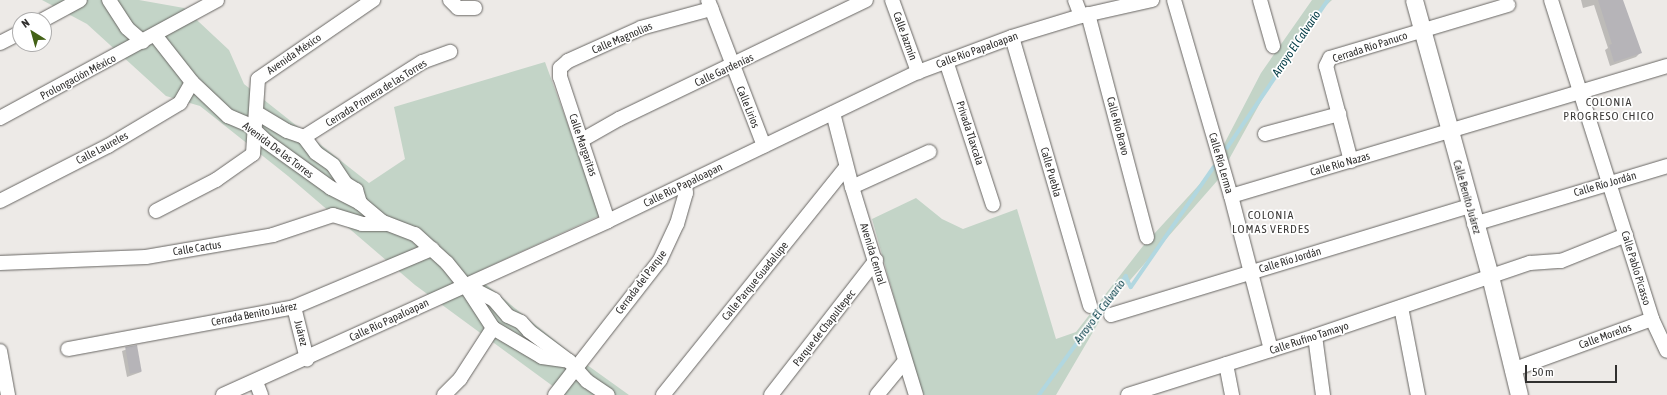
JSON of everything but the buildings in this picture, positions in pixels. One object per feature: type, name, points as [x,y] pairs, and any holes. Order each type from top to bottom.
[{"type":"street","points":[[52,15],[80,0]]},
{"type":"street","points":[[109,0],[128,28],[143,42]]},
{"type":"street","name":"Prolongación México","points":[[0,118],[143,42],[217,0]]},
{"type":"street","name":"Avenida México","points":[[156,210],[216,180],[251,156],[255,152],[257,131],[257,86],[260,77],[373,0]]},
{"type":"street","points":[[450,0],[458,8],[474,8]]},
{"type":"street","name":"Calle Gardenías","points":[[582,140],[619,119],[732,66],[866,0]]},
{"type":"street","name":"Calle Jazmín","points":[[892,0],[918,72]]},
{"type":"street","name":"Calle Río Bravo","points":[[1075,0],[1085,15],[1147,237]]},
{"type":"street","name":"Calle Río Papaloapan","points":[[223,395],[258,388],[307,358],[685,185],[918,72],[1012,37],[1085,15],[1152,0]]},
{"type":"street","name":"Calle Río Lerma","points":[[1174,0],[1231,196],[1270,350]]},
{"type":"street","points":[[1260,0],[1273,46]]},
{"type":"street","name":"Calle Benito Juárez","points":[[1414,0],[1448,132],[1490,276],[1519,395]]},
{"type":"street","points":[[1551,0],[1610,182]]},
{"type":"street","name":"Calle Lirios","points":[[709,5],[764,146]]},
{"type":"street","name":"Calle Magnolias","points":[[560,68],[568,61],[641,28],[709,5]]},
{"type":"street","points":[[1421,31],[1508,6]]},
{"type":"street","name":"Cerrada Río Panuco","points":[[1351,161],[1326,66],[1328,60],[1421,31]]},
{"type":"street","name":"Avenida De las Torres","points":[[155,35],[192,82],[228,116],[257,131],[267,142],[331,188],[360,203],[387,224],[408,230],[432,249],[465,285],[493,328],[542,357],[572,364]]},
{"type":"street","points":[[0,43],[12,37]]},
{"type":"street","name":"Calle Puebla","points":[[1012,37],[1090,306]]},
{"type":"street","name":"Cerrada Primera de las Torres","points":[[304,137],[422,62],[450,52]]},
{"type":"street","name":"Privada Tlaxcala","points":[[946,61],[994,205]]},
{"type":"street","name":"Calle Río Nazas","points":[[1231,196],[1448,132],[1580,90],[1667,66]]},
{"type":"street","name":"Calle Margaritas","points":[[560,68],[560,77],[608,221]]},
{"type":"street","name":"Calle Laureles","points":[[0,201],[108,146],[180,103],[192,82]]},
{"type":"street","name":"Avenida De las Torres","points":[[257,113],[287,131],[304,137],[316,153],[333,165],[346,184],[356,190],[360,203]]},
{"type":"street","name":"Avenida Central","points":[[832,113],[846,167],[876,260],[916,395]]},
{"type":"street","points":[[1265,134],[1339,114]]},
{"type":"street","points":[[852,187],[929,152]]},
{"type":"street","name":"Calle Río Jordán","points":[[1474,224],[1667,166]]},
{"type":"street","name":"Calle Parque Guadalupe","points":[[663,395],[846,167]]},
{"type":"street","name":"Calle Pablo Picasso","points":[[1610,182],[1652,319],[1663,335],[1667,351]]},
{"type":"street","name":"Cerrada del Parque","points":[[555,395],[572,364],[660,260],[678,224],[686,193],[685,185]]},
{"type":"street","name":"Calle Río Jordán","points":[[1111,314],[1469,206]]},
{"type":"street","name":"Calle Cactus","points":[[0,263],[146,257],[273,235],[333,215],[362,224],[387,224]]},
{"type":"street","name":"Calle Rufino Tamayo","points":[[1134,394],[1315,336],[1540,260],[1560,261],[1626,235]]},
{"type":"street","name":"Cerrada Benito Juárez","points":[[68,349],[294,307],[432,249]]},
{"type":"street","name":"Parque de Chapultepec","points":[[775,394],[876,260]]},
{"type":"street","name":"Avenida De las Torres","points":[[465,285],[494,300],[508,316],[521,322],[529,331],[572,364],[587,381],[608,395]]},
{"type":"street","name":"Juárez","points":[[294,307],[307,358]]},
{"type":"street","points":[[1401,307],[1418,395]]},
{"type":"street","name":"Calle Morelos","points":[[1512,370],[1652,319]]},
{"type":"street","points":[[444,395],[460,379],[493,328]]},
{"type":"street","points":[[1315,336],[1323,395]]},
{"type":"street","points":[[0,351],[8,395]]},
{"type":"street","points":[[877,395],[905,361]]},
{"type":"street","points":[[1226,364],[1232,395]]},
{"type":"green space","points":[[42,0],[139,0],[184,8],[229,50],[244,84],[369,183],[405,159],[394,107],[545,62],[601,215],[473,274],[569,352],[629,395],[565,395],[415,285],[288,176],[200,106],[166,96],[87,24]]},
{"type":"green space","points":[[1312,0],[1332,0],[1301,29],[1217,181],[1110,303],[1056,395],[924,395],[917,379],[872,219],[916,198],[942,219],[963,229],[1017,209],[1056,339],[1076,332],[1143,246],[1208,175],[1261,73]]},
{"type":"waterway","name":"Arroyo El Calvario","points":[[1227,148],[1328,0]]},
{"type":"waterway","name":"Arroyo El Calvario","points":[[1039,395],[1126,276],[1131,287],[1213,168]]},
{"type":"district","name":"COLONIA PROGRESO CHICO","points":[[1609,110]]},
{"type":"district","name":"COLONIA LOMAS VERDES","points":[[1271,223]]}]
